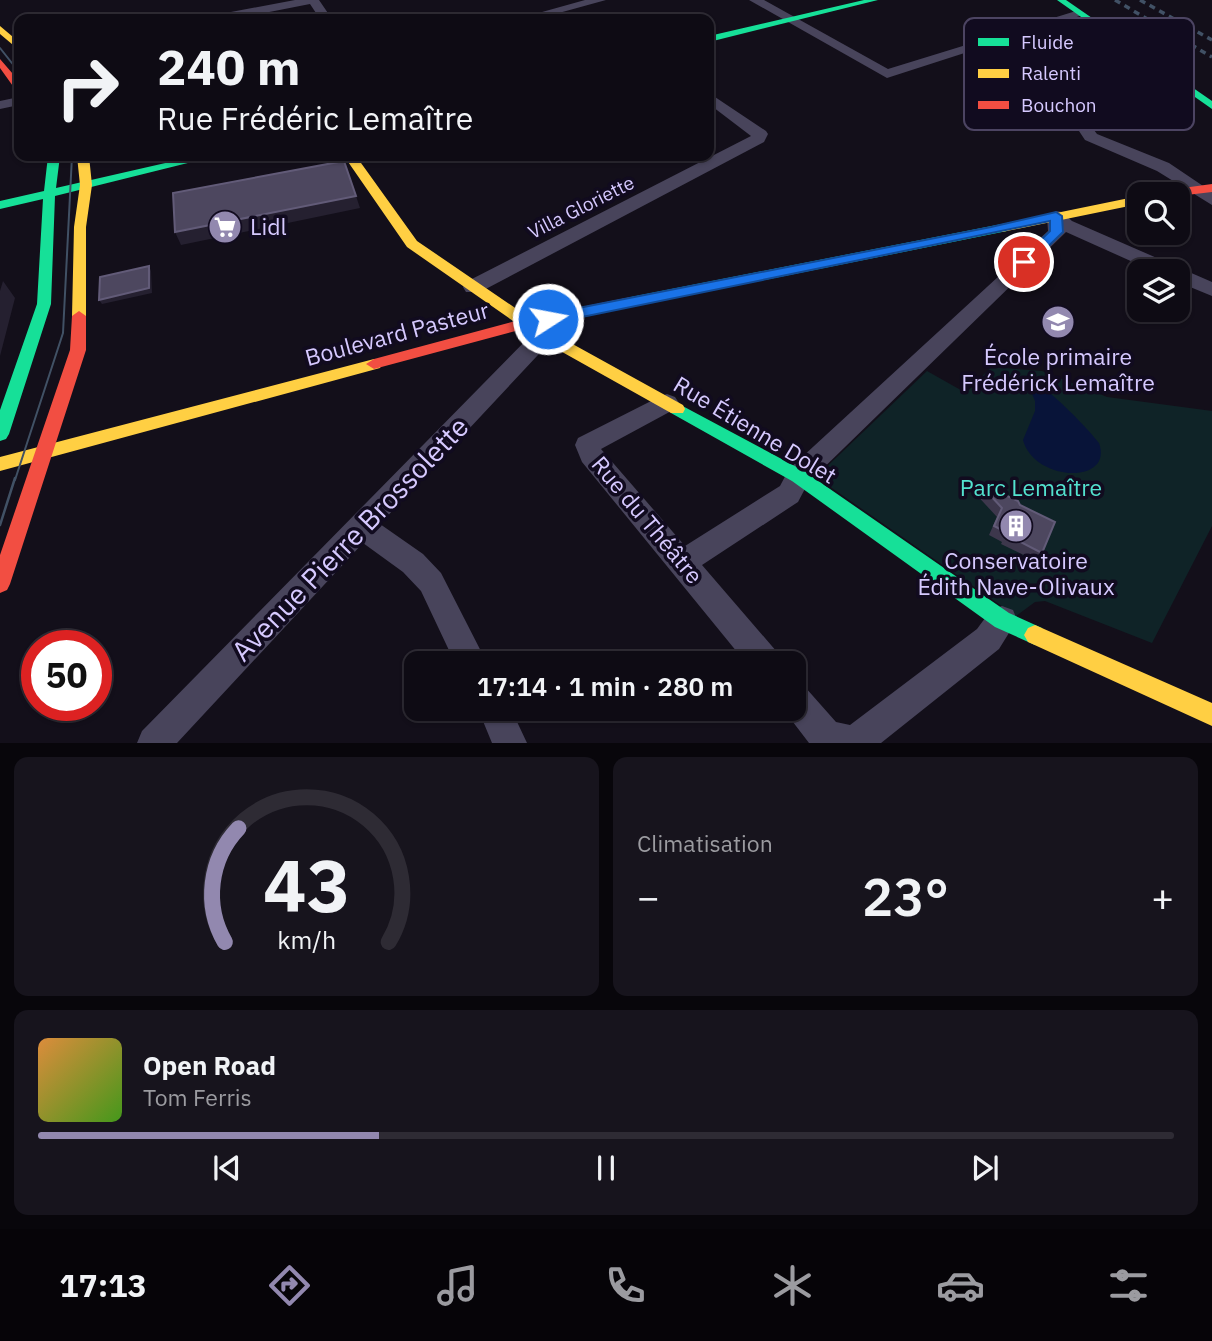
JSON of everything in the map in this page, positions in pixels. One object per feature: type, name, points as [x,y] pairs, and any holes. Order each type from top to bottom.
[{"type":"main road","points":[[714,38],[874,0]]},
{"type":"main road","points":[[1061,0],[1085,18]]},
{"type":"main road","points":[[0,29],[14,42]]},
{"type":"main road","points":[[0,62],[14,80]]},
{"type":"main road","points":[[1194,94],[1212,106]]},
{"type":"main road","points":[[0,434],[44,304],[49,194],[53,161]]},
{"type":"main road","points":[[0,584],[78,351],[80,227],[86,185],[84,161]]},
{"type":"main road","points":[[0,205],[189,161]]},
{"type":"main road","name":"Rue Étienne Dolet","points":[[354,161],[412,244],[535,329],[798,476],[1002,620],[1212,715]]},
{"type":"main road","name":"Boulevard Pasteur","points":[[0,464],[535,329],[1127,202]]},
{"type":"street","points":[[241,14],[313,0]]},
{"type":"street","points":[[543,14],[600,0]]},
{"type":"street","points":[[755,0],[887,74],[964,50]]},
{"type":"street","points":[[1067,18],[1080,14]]},
{"type":"street","name":"Villa Gloriette","points":[[473,287],[758,139],[760,134],[714,101]]},
{"type":"street","points":[[1086,130],[1091,137],[1163,167],[1203,189],[1212,200]]},
{"type":"street","points":[[1056,216],[1065,225],[1142,259]]},
{"type":"street","points":[[683,562],[789,494],[798,476],[1056,232],[1056,216]]},
{"type":"street","points":[[1190,280],[1212,290]]},
{"type":"street","name":"Avenue Pierre Brossolette","points":[[154,743],[363,527],[535,329]]},
{"type":"street","name":"Rue du Théâtre","points":[[667,403],[587,445],[591,455],[756,651]]},
{"type":"street","points":[[363,527],[413,564],[431,582],[465,651]]},
{"type":"street","points":[[806,713],[827,738],[855,741],[988,639],[1002,620]]},
{"type":"street","points":[[500,721],[510,743]]},
{"type":"green space","name":"Parc Lemaître","points":[[991,367],[1042,371],[1107,397],[1212,411],[1212,526],[1152,643],[1045,601],[1035,602],[1016,616],[816,477],[927,371],[966,393]]},
{"type":"water","points":[[1025,377],[1053,395],[1099,443],[1100,457],[1095,466],[1084,472],[1071,473],[1042,464],[1030,454],[1023,440],[1035,411],[1035,401]]},
{"type":"building","name":"Lidl","points":[[344,161],[356,196],[175,232],[173,193]]},
{"type":"building","points":[[149,266],[149,288],[99,300],[100,277]]},
{"type":"building","name":"Conservatoire Édith Nave-Olivaux","points":[[978,482],[1055,522],[1042,553],[994,526],[1002,508]]},
{"type":"tram line","points":[[0,48],[14,66]]},
{"type":"tram line","points":[[15,480],[63,333],[72,161]]},
{"type":"tram line","points":[[0,525],[15,478]]},
{"type":"railway","points":[[1115,0],[1146,18]]},
{"type":"railway","points":[[1140,0],[1172,18]]},
{"type":"railway","points":[[1194,30],[1212,40]]},
{"type":"railway","points":[[1194,46],[1212,57]]},
{"type":"traffic: fast","points":[[714,38],[874,0]]},
{"type":"traffic: fast","points":[[1061,0],[1087,18]]},
{"type":"traffic: fast","points":[[1194,93],[1212,106]]},
{"type":"traffic: fast","points":[[0,434],[44,304],[48,204],[53,161]]},
{"type":"traffic: fast","points":[[0,205],[189,161]]},
{"type":"traffic: fast","points":[[631,302],[1002,228]]},
{"type":"traffic: fast","points":[[677,409],[798,476],[1002,620],[1035,635]]},
{"type":"traffic: slow","points":[[0,29],[14,42]]},
{"type":"traffic: slow","points":[[79,316],[80,227],[86,185],[84,161]]},
{"type":"traffic: slow","points":[[354,161],[412,244],[544,335],[677,409]]},
{"type":"traffic: slow","points":[[1002,228],[1127,202]]},
{"type":"traffic: slow","points":[[0,464],[374,364]]},
{"type":"traffic: slow","points":[[1035,635],[1212,715]]},
{"type":"traffic: jam","points":[[0,62],[14,80]]},
{"type":"traffic: jam","points":[[1190,191],[1212,188]]},
{"type":"traffic: jam","points":[[374,364],[527,323],[631,302]]},
{"type":"traffic: jam","points":[[0,584],[78,350],[79,316]]},
{"type":"place","name":"Lidl","points":[[225,227]]},
{"type":"place","name":"École primaire Frédérick Lemaître","points":[[1058,322]]},
{"type":"place","name":"Conservatoire Édith Nave-Olivaux","points":[[1016,526]]},
{"type":"route","points":[[548,319],[718,287],[1056,216],[1056,232],[1024,262]]}]
